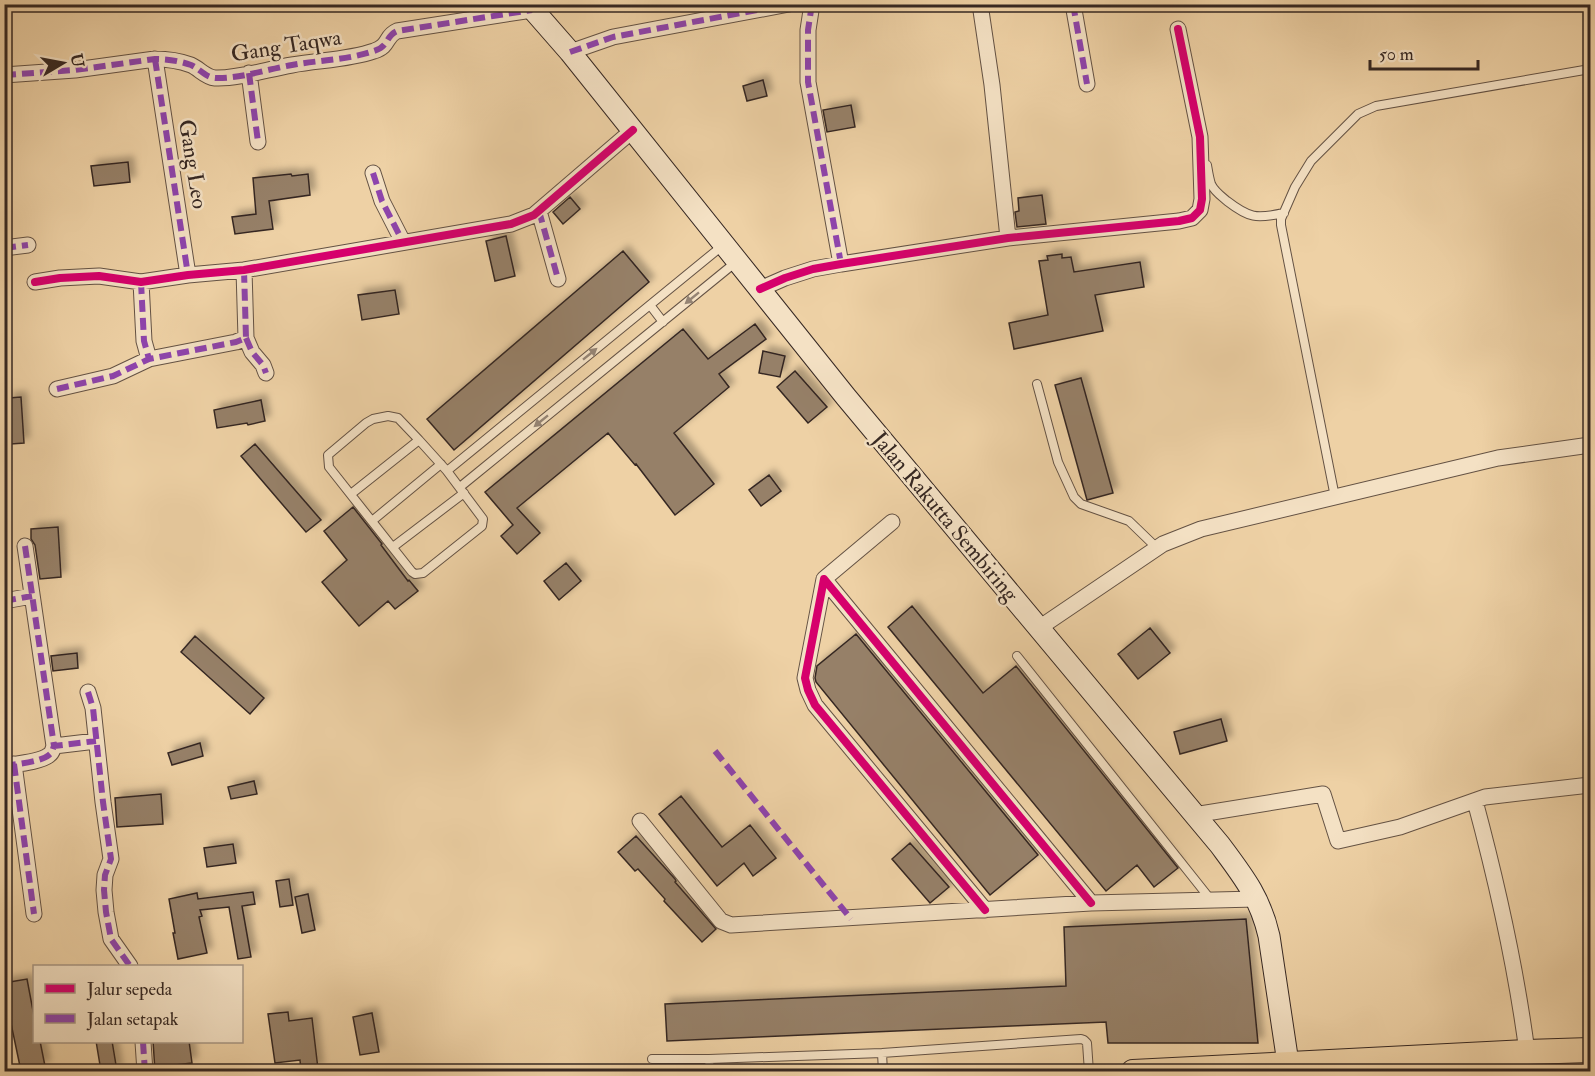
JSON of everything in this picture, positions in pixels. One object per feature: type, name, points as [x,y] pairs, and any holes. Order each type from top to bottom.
[{"type":"highway","points":[[1133,1071],[1590,1050]]},
{"type":"main road","name":"Jalan Rakutta Sembiring","points":[[530,8],[570,52],[846,397],[1248,883],[1265,917],[1288,1063]]},
{"type":"street","points":[[570,52],[613,37],[789,4]]},
{"type":"street","points":[[812,4],[808,41],[808,82],[841,264]]},
{"type":"street","points":[[980,4],[992,85],[1008,238]]},
{"type":"street","points":[[1073,4],[1087,84]]},
{"type":"street","name":"Gang Taqwa","points":[[4,75],[75,70],[167,59],[193,66],[209,77],[228,77],[293,64],[351,57],[385,46],[392,33],[397,31],[530,8]]},
{"type":"street","points":[[760,289],[813,269],[841,264],[1008,238],[1192,218],[1200,210],[1202,199],[1200,137],[1178,29]]},
{"type":"street","name":"Gang Leo","points":[[155,59],[188,275]]},
{"type":"street","points":[[249,73],[258,142]]},
{"type":"street","points":[[35,282],[99,276],[141,282],[244,270],[511,224],[534,215],[633,130]]},
{"type":"street","points":[[373,173],[384,207],[403,242]]},
{"type":"street","points":[[539,211],[558,279]]},
{"type":"street","points":[[4,248],[28,245]]},
{"type":"street","points":[[244,270],[246,338],[266,373]]},
{"type":"street","points":[[141,282],[144,341],[149,359]]},
{"type":"street","points":[[57,389],[113,376],[149,359],[237,342],[246,338]]},
{"type":"street","points":[[1039,628],[1163,544],[1201,529],[1497,458],[1590,445]]},
{"type":"street","points":[[892,522],[824,579],[805,678],[815,705],[985,910]]},
{"type":"street","points":[[25,546],[54,746],[48,756],[9,765],[34,915]]},
{"type":"street","points":[[824,579],[1091,903]]},
{"type":"street","points":[[4,601],[32,596]]},
{"type":"street","points":[[88,692],[93,708],[111,859],[105,875],[106,912],[111,939],[129,965]]},
{"type":"street","points":[[54,746],[96,741]]},
{"type":"street","points":[[1194,815],[1323,794],[1338,841],[1400,827],[1485,797],[1590,785]]},
{"type":"street","points":[[1475,801],[1515,971],[1527,1052]]},
{"type":"street","points":[[640,821],[721,921],[731,925],[1091,903],[1256,899]]},
{"type":"street","points":[[143,1043],[145,1071]]},
{"type":"lane","points":[[1335,497],[1281,225],[1281,219],[1295,187],[1311,161],[1358,114],[1376,106],[1590,69]]},
{"type":"lane","points":[[1200,137],[1211,184],[1217,193],[1241,212],[1251,216],[1266,217],[1284,213]]},
{"type":"lane","points":[[372,521],[444,467],[724,245]]},
{"type":"lane","points":[[393,547],[737,261]]},
{"type":"lane","points":[[650,305],[663,322]]},
{"type":"lane","points":[[1037,384],[1058,462],[1074,497],[1082,504],[1129,521],[1157,548]]},
{"type":"lane","points":[[393,416],[398,418],[419,440],[444,467],[483,519],[482,526],[423,573],[415,574],[329,467],[328,455],[373,419],[393,416]]},
{"type":"lane","points":[[351,494],[419,440]]},
{"type":"lane","points":[[1017,656],[1211,900]]},
{"type":"lane","points":[[652,1059],[882,1053],[1081,1039],[1087,1043],[1089,1071]]},
{"type":"lane","points":[[882,1053],[883,1071]]},
{"type":"lane","points":[[709,1059],[710,1071]]},
{"type":"building","points":[[763,80],[767,96],[747,101],[743,86]]},
{"type":"building","points":[[851,105],[855,127],[827,132],[823,110]]},
{"type":"building","points":[[128,162],[130,182],[94,186],[91,166]]},
{"type":"building","points":[[291,174],[292,176],[308,174],[310,195],[269,201],[273,229],[235,234],[232,217],[256,214],[253,178]]},
{"type":"building","points":[[1042,195],[1046,224],[1017,227],[1015,212],[1019,211],[1018,198]]},
{"type":"building","points":[[570,197],[580,209],[563,224],[553,212]]},
{"type":"building","points":[[506,236],[515,276],[495,281],[486,241]]},
{"type":"building","points":[[623,251],[649,282],[454,450],[427,419]]},
{"type":"building","points":[[1062,254],[1062,258],[1071,257],[1074,272],[1140,262],[1144,287],[1095,295],[1103,331],[1014,349],[1009,323],[1048,315],[1039,261],[1048,260],[1047,256]]},
{"type":"building","points":[[395,290],[399,314],[362,320],[358,295]]},
{"type":"building","points":[[755,324],[766,339],[719,374],[729,387],[674,433],[714,484],[675,515],[636,464],[608,433],[517,508],[540,533],[517,554],[501,536],[513,525],[485,492],[683,329],[708,359]]},
{"type":"building","points":[[763,351],[785,356],[780,377],[759,373]]},
{"type":"building","points":[[795,371],[827,407],[808,423],[777,387]]},
{"type":"building","points":[[1081,378],[1113,493],[1087,500],[1055,385]]},
{"type":"building","points":[[21,397],[24,443],[11,444],[8,398]]},
{"type":"building","points":[[261,400],[265,421],[217,428],[214,410]]},
{"type":"building","points":[[255,444],[321,520],[306,532],[241,456]]},
{"type":"building","points":[[769,475],[781,491],[761,506],[749,490]]},
{"type":"building","points":[[353,507],[418,591],[395,609],[388,601],[359,626],[322,582],[347,560],[324,531]]},
{"type":"building","points":[[58,527],[61,577],[40,579],[31,529]]},
{"type":"building","points":[[566,563],[581,581],[559,600],[544,581]]},
{"type":"building","points":[[912,606],[983,693],[1016,666],[1178,868],[1154,887],[1137,865],[1106,891],[888,627]]},
{"type":"building","points":[[1150,628],[1170,653],[1138,679],[1118,654]]},
{"type":"building","points":[[856,634],[1038,855],[990,895],[816,682],[817,666]]},
{"type":"building","points":[[195,636],[264,698],[250,714],[181,652]]},
{"type":"building","points":[[77,653],[78,668],[53,671],[51,656]]},
{"type":"building","points":[[1221,719],[1227,741],[1180,754],[1174,732]]},
{"type":"building","points":[[200,743],[203,756],[172,765],[168,753]]},
{"type":"building","points":[[254,781],[257,794],[231,799],[228,787]]},
{"type":"building","points":[[161,794],[163,824],[117,827],[115,798]]},
{"type":"building","points":[[681,796],[722,847],[750,825],[776,858],[753,876],[744,863],[717,886],[659,814]]},
{"type":"building","points":[[636,836],[716,929],[702,942],[638,869],[635,871],[618,852]]},
{"type":"building","points":[[910,843],[949,887],[930,903],[892,859]]},
{"type":"building","points":[[233,844],[236,863],[207,867],[204,848]]},
{"type":"building","points":[[289,879],[293,905],[280,907],[276,881]]},
{"type":"building","points":[[253,892],[255,904],[242,906],[251,957],[238,959],[229,907],[200,910],[202,916],[199,917],[207,953],[178,959],[169,899],[197,893],[198,899]]},
{"type":"building","points":[[308,894],[315,930],[302,933],[295,897]]},
{"type":"building","points":[[1246,919],[1258,1043],[1108,1043],[1106,1022],[667,1041],[665,1004],[1066,986],[1064,927]]},
{"type":"building","points":[[27,979],[33,1011],[33,1043],[40,1043],[45,1066],[21,1071],[4,983]]},
{"type":"building","points":[[288,1012],[289,1021],[312,1018],[318,1069],[301,1071],[300,1060],[275,1063],[268,1014]]},
{"type":"building","points":[[372,1013],[379,1052],[360,1055],[353,1017]]},
{"type":"building","points":[[96,1043],[112,1043],[117,1071],[101,1071]]},
{"type":"building","points":[[153,1043],[189,1043],[192,1063],[155,1071]]},
{"type":"marked path","points":[[570,52],[613,37],[789,4]]},
{"type":"marked path","points":[[812,4],[808,30],[808,82],[841,264]]},
{"type":"marked path","points":[[1073,4],[1087,84]]},
{"type":"marked path","points":[[4,75],[75,70],[155,59],[187,64],[215,78],[234,77],[364,54],[379,49],[397,31],[532,10]]},
{"type":"marked path","points":[[155,59],[188,275],[184,276]]},
{"type":"marked path","points":[[249,73],[258,142]]},
{"type":"marked path","points":[[373,173],[382,201],[403,242]]},
{"type":"marked path","points":[[539,211],[558,279]]},
{"type":"marked path","points":[[4,248],[28,245]]},
{"type":"marked path","points":[[57,389],[113,376],[149,359],[246,338],[244,270]]},
{"type":"marked path","points":[[141,282],[144,341],[149,359]]},
{"type":"marked path","points":[[246,338],[266,373]]},
{"type":"marked path","points":[[25,546],[54,746]]},
{"type":"marked path","points":[[4,601],[32,596]]},
{"type":"marked path","points":[[88,692],[93,708],[111,859],[105,875],[106,912],[111,939],[129,965]]},
{"type":"marked path","points":[[4,766],[40,759],[51,753],[54,746],[96,741]]},
{"type":"marked path","points":[[715,751],[851,919]]},
{"type":"marked path","points":[[14,764],[34,914]]},
{"type":"marked path","points":[[143,1043],[145,1072]]},
{"type":"cycle path","points":[[760,289],[813,269],[841,264],[1008,238],[1192,218],[1200,210],[1202,199],[1200,137],[1178,29]]},
{"type":"cycle path","points":[[35,282],[99,276],[141,282],[244,270],[511,224],[534,215],[633,130]]},
{"type":"cycle path","points":[[985,910],[815,705],[805,678],[824,579],[1091,903]]}]
